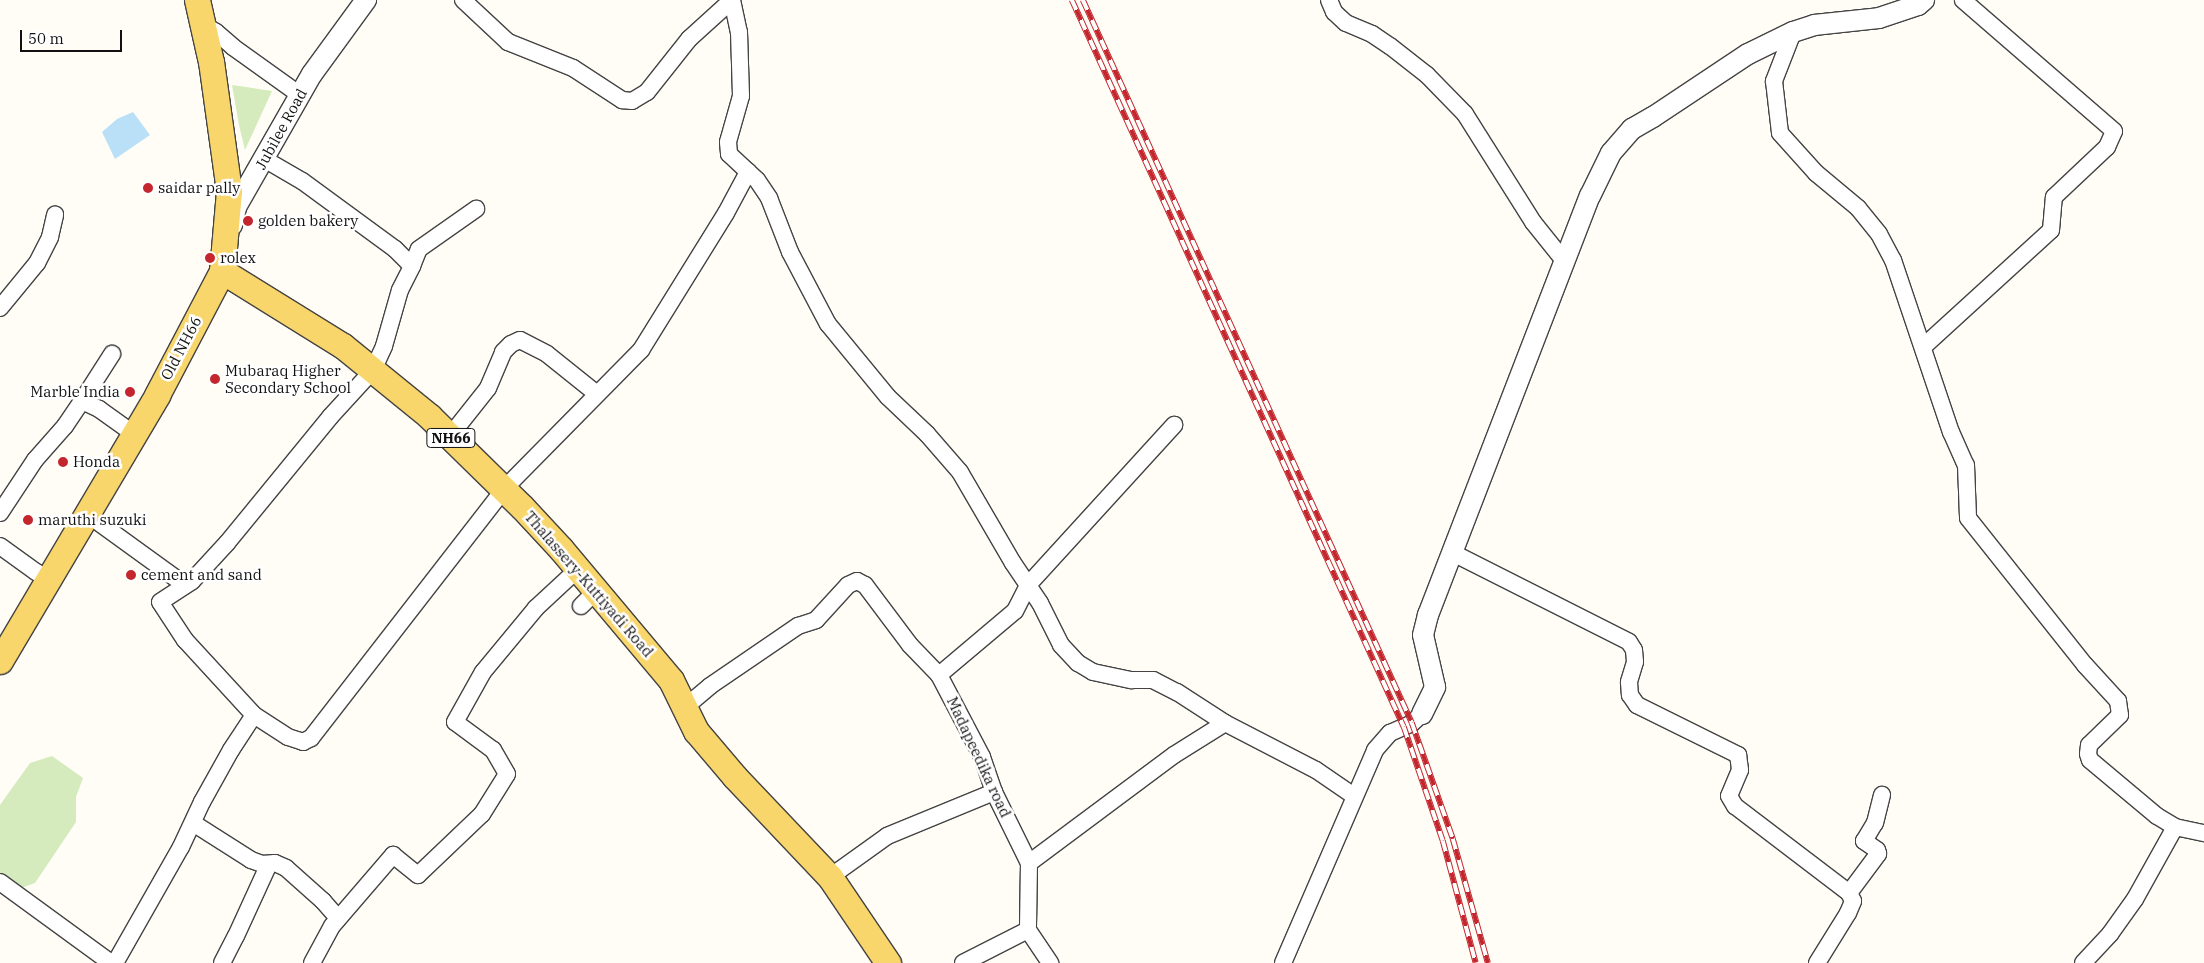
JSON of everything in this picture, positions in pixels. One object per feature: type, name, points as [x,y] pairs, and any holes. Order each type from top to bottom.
[{"type":"main road","name":"Old NH66","points":[[0,661],[134,434],[222,271],[229,191],[211,62],[196,0]]},
{"type":"main road","name":"Thalassery-Kuttiyadi Road","points":[[222,271],[343,346],[450,436],[504,489],[578,569],[589,598],[643,647],[671,680],[696,731],[830,877],[888,963]]},
{"type":"street","name":"Jubilee Road","points":[[222,271],[236,208],[312,74],[366,0]]},
{"type":"street","points":[[463,0],[508,42],[574,68],[622,100],[632,102],[647,92],[689,39],[732,0],[739,32],[741,96],[728,142],[729,154],[757,180],[769,198],[790,252],[828,324],[888,397],[927,434],[960,472],[1040,603],[1061,645],[1078,663],[1092,672],[1108,676],[1153,680],[1203,707],[1225,723],[1316,770],[1354,796]]},
{"type":"street","points":[[1330,0],[1334,12],[1346,23],[1372,34],[1390,46],[1427,75],[1465,114],[1533,222],[1565,262]]},
{"type":"street","points":[[1283,963],[1374,750],[1390,733],[1412,723],[1422,714],[1435,687],[1425,650],[1424,625],[1590,196],[1611,152],[1632,129],[1654,117],[1748,54],[1792,32],[1814,25],[1879,18],[1918,5],[1924,0]]},
{"type":"street","points":[[1923,347],[2051,230],[2054,197],[2107,147],[2114,131],[1963,0]]},
{"type":"street","points":[[202,24],[216,32],[233,47],[300,95]]},
{"type":"street","points":[[1792,32],[1774,81],[1780,133],[1816,173],[1858,208],[1879,234],[1893,260],[1951,432],[1966,466],[1968,518],[2085,665],[2118,701],[2120,715],[2089,745],[2088,754],[2090,760],[2157,816],[2175,827],[2204,833]]},
{"type":"street","points":[[264,159],[302,181],[395,249],[412,266]]},
{"type":"street","points":[[476,209],[419,249],[400,290],[384,346],[373,370],[330,417],[227,543],[185,585],[160,602],[185,640],[254,716],[288,737],[303,742],[312,738],[504,489],[641,350],[726,213],[748,172]]},
{"type":"street","points":[[0,308],[37,263],[50,237],[55,215]]},
{"type":"street","points":[[450,436],[488,388],[503,352],[510,344],[520,340],[547,354],[597,394]]},
{"type":"street","points":[[0,514],[5,492],[65,426],[112,354]]},
{"type":"street","points":[[82,401],[99,409],[134,434]]},
{"type":"street","points":[[939,675],[1015,611],[1028,586],[1174,425]]},
{"type":"street","points":[[87,514],[185,585]]},
{"type":"street","points":[[0,546],[36,572],[49,578]]},
{"type":"street","points":[[1451,552],[1628,642],[1634,650],[1635,662],[1629,682],[1630,695],[1637,705],[1738,755],[1741,764],[1740,770],[1729,796],[1735,806],[1849,893],[1853,902],[1848,914],[1817,963]]},
{"type":"street","points":[[312,963],[325,936],[338,918],[393,856],[418,875],[482,814],[507,774],[493,750],[455,722],[483,672],[536,608],[578,569]]},
{"type":"street","name":"Madapeedika road","points":[[684,708],[710,686],[798,626],[816,620],[848,585],[857,582],[864,585],[910,645],[939,675],[982,757],[994,792],[1029,863],[1028,930]]},
{"type":"street","points":[[115,963],[182,847],[192,823],[231,750],[254,716]]},
{"type":"street","points":[[1029,863],[1174,755],[1225,723]]},
{"type":"street","points":[[830,877],[887,836],[994,792]]},
{"type":"street","points":[[1849,893],[1878,854],[1877,850],[1864,841],[1875,823],[1882,795]]},
{"type":"street","points":[[192,823],[251,860],[269,864],[275,863],[286,868],[324,902],[338,918]]},
{"type":"street","points":[[2083,963],[2110,934],[2135,899],[2175,827]]},
{"type":"street","points":[[222,963],[269,864]]},
{"type":"street","points":[[0,882],[111,963]]},
{"type":"street","points":[[964,963],[1028,930],[1050,963]]},
{"type":"green space","points":[[232,85],[272,91],[245,150],[239,125]]},
{"type":"green space","points":[[52,756],[83,778],[76,797],[76,822],[35,883],[18,889],[0,875],[0,805],[30,763]]},
{"type":"water","points":[[133,112],[150,135],[115,159],[102,132],[117,119]]},
{"type":"railway","points":[[1072,0],[1404,727],[1443,841],[1476,963]]},
{"type":"railway","points":[[1083,0],[1412,723],[1453,839],[1488,963]]},
{"type":"place","name":"saidar pally","points":[[148,188]]},
{"type":"place","name":"golden bakery","points":[[248,221]]},
{"type":"place","name":"rolex","points":[[210,258]]},
{"type":"place","name":"Mubaraq Higher Secondary School","points":[[215,379]]},
{"type":"place","name":"Marble India","points":[[130,392]]},
{"type":"place","name":"Honda","points":[[63,462]]},
{"type":"place","name":"maruthi suzuki","points":[[28,520]]},
{"type":"place","name":"cement and sand","points":[[131,575]]}]
